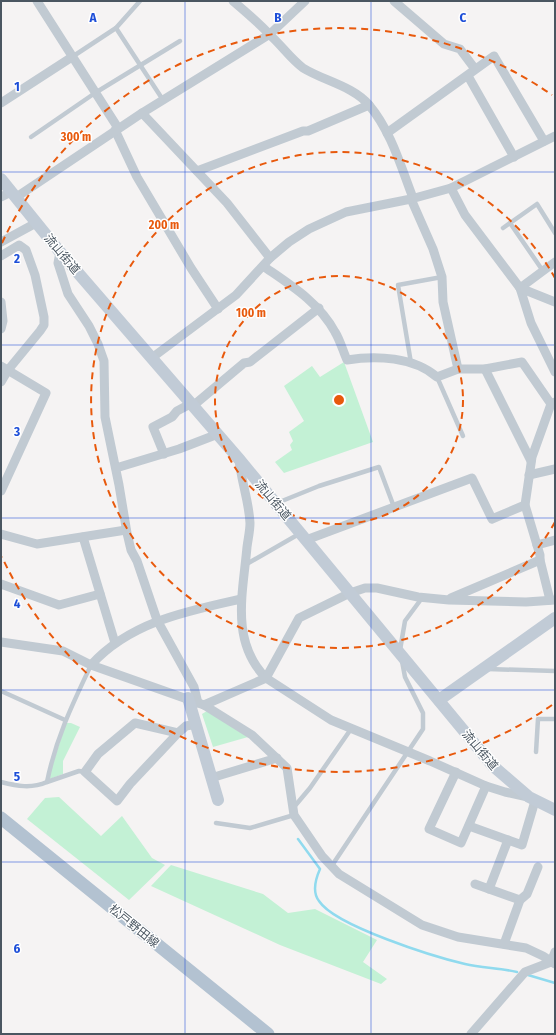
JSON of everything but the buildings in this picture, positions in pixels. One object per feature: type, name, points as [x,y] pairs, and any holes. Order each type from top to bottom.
[{"type":"main road","name":"松戸野田線","points":[[1,818],[268,1034]]},
{"type":"street","points":[[37,1],[117,129],[137,177],[191,268],[218,309]]},
{"type":"street","points":[[233,1],[270,34],[296,62],[304,68],[365,100],[388,133],[412,198],[433,248],[442,277],[443,302],[458,369]]},
{"type":"street","points":[[9,196],[270,34],[305,1]]},
{"type":"street","points":[[394,1],[444,44],[460,50],[475,69]]},
{"type":"street","points":[[388,133],[494,56],[544,142]]},
{"type":"street","points":[[1,103],[72,57]]},
{"type":"street","points":[[468,76],[514,157]]},
{"type":"street","points":[[197,171],[303,131],[308,131],[369,105]]},
{"type":"street","points":[[142,113],[227,203],[270,258]]},
{"type":"street","points":[[153,357],[236,295],[270,258],[289,242],[346,212],[451,188],[555,136]]},
{"type":"street","name":"流山街道","points":[[1,179],[9,196],[36,223],[193,404],[493,766],[532,799],[555,810]]},
{"type":"street","points":[[451,188],[465,215],[520,288],[531,323],[555,372]]},
{"type":"street","points":[[1,242],[36,223]]},
{"type":"street","points":[[1,256],[19,245],[26,250],[35,275],[44,317],[44,325],[5,368],[1,382]]},
{"type":"street","points":[[60,252],[58,263],[68,294],[89,326],[104,361],[106,417],[126,530],[131,550],[137,561],[157,620],[194,687],[197,702],[196,724],[218,800]]},
{"type":"street","points":[[520,288],[555,262]]},
{"type":"street","points":[[197,702],[266,678],[299,618],[350,593],[364,588],[377,588],[423,597],[449,600],[526,602],[553,600],[525,505],[531,461],[553,403],[522,362],[485,369],[458,369],[437,378],[428,370],[411,363],[362,357],[347,360],[335,332],[319,308],[291,285],[263,266]]},
{"type":"street","points":[[520,288],[555,302]]},
{"type":"street","points":[[1,302],[3,321],[1,328]]},
{"type":"street","points":[[164,454],[153,427],[172,418],[177,411],[193,404],[244,363],[250,362],[319,308]]},
{"type":"street","points":[[1,491],[46,393],[5,368]]},
{"type":"street","points":[[485,369],[531,461]]},
{"type":"street","points":[[116,468],[164,454],[218,434]]},
{"type":"street","points":[[239,459],[240,474],[250,523],[240,612],[244,639],[253,661],[266,678],[317,713],[351,729],[408,751],[486,786],[532,799],[522,845],[469,826]]},
{"type":"street","points":[[529,475],[555,469]]},
{"type":"street","points":[[304,537],[394,507],[472,478],[492,519],[525,505]]},
{"type":"street","points":[[1,534],[37,544],[126,530]]},
{"type":"street","points":[[83,537],[115,643]]},
{"type":"street","points":[[537,545],[555,540]]},
{"type":"street","points":[[449,600],[540,560]]},
{"type":"street","points":[[1,584],[59,604],[100,594]]},
{"type":"street","points":[[91,665],[101,654],[115,643],[157,620],[241,599]]},
{"type":"street","points":[[439,700],[555,618]]},
{"type":"street","points":[[1,642],[63,651],[91,665],[197,702],[252,735],[278,758],[286,768],[293,812],[304,832],[331,867],[422,925],[458,937],[526,948],[553,963]]},
{"type":"street","points":[[178,734],[134,723],[98,754],[85,772],[117,801],[130,784],[186,726],[196,724]]},
{"type":"street","points":[[212,778],[278,758]]},
{"type":"street","points":[[456,772],[429,829],[460,843],[486,786]]},
{"type":"street","points":[[489,889],[508,840]]},
{"type":"street","points":[[504,944],[520,900],[527,894],[538,867]]},
{"type":"street","points":[[475,884],[520,900]]},
{"type":"street","points":[[553,963],[555,952]]},
{"type":"street","points":[[471,1034],[525,972],[553,963]]},
{"type":"lane","points":[[72,57],[116,28],[140,1]]},
{"type":"lane","points":[[116,28],[163,100]]},
{"type":"lane","points":[[31,137],[95,93],[180,40]]},
{"type":"lane","points":[[504,228],[537,204],[555,233]]},
{"type":"lane","points":[[510,223],[543,272]]},
{"type":"lane","points":[[411,363],[398,286],[442,277]]},
{"type":"lane","points":[[437,378],[464,436]]},
{"type":"lane","points":[[276,503],[306,491],[379,467],[394,507]]},
{"type":"lane","points":[[245,565],[304,537]]},
{"type":"lane","points":[[331,867],[423,729],[423,713],[404,677],[400,653],[405,622],[423,597]]},
{"type":"lane","points":[[47,782],[53,751],[65,720],[91,665]]},
{"type":"lane","points":[[482,669],[555,671]]},
{"type":"lane","points":[[1,691],[65,720]]},
{"type":"lane","points":[[536,752],[538,719],[555,719]]},
{"type":"lane","points":[[216,823],[250,828],[293,812],[351,729]]},
{"type":"lane","points":[[1,782],[24,787],[37,786],[79,771],[85,772]]},
{"type":"green space","points":[[344,362],[373,442],[284,473],[275,462],[292,450],[290,445],[293,441],[289,432],[304,421],[284,386],[312,366],[320,377]]},
{"type":"green space","points":[[207,711],[248,737],[213,747],[202,714]]},
{"type":"green space","points":[[66,723],[71,723],[80,727],[63,761],[63,774],[50,779],[49,776]]},
{"type":"green space","points":[[59,797],[101,836],[122,816],[152,858],[165,865],[129,900],[27,819],[45,798]]},
{"type":"green space","points":[[171,865],[263,894],[288,913],[315,909],[377,940],[363,962],[387,979],[381,984],[280,945],[151,886]]},
{"type":"waterway","points":[[298,839],[320,869],[315,889],[319,901],[329,911],[364,930],[410,948],[471,965],[517,972]]},
{"type":"waterway","points":[[528,975],[555,983]]}]
